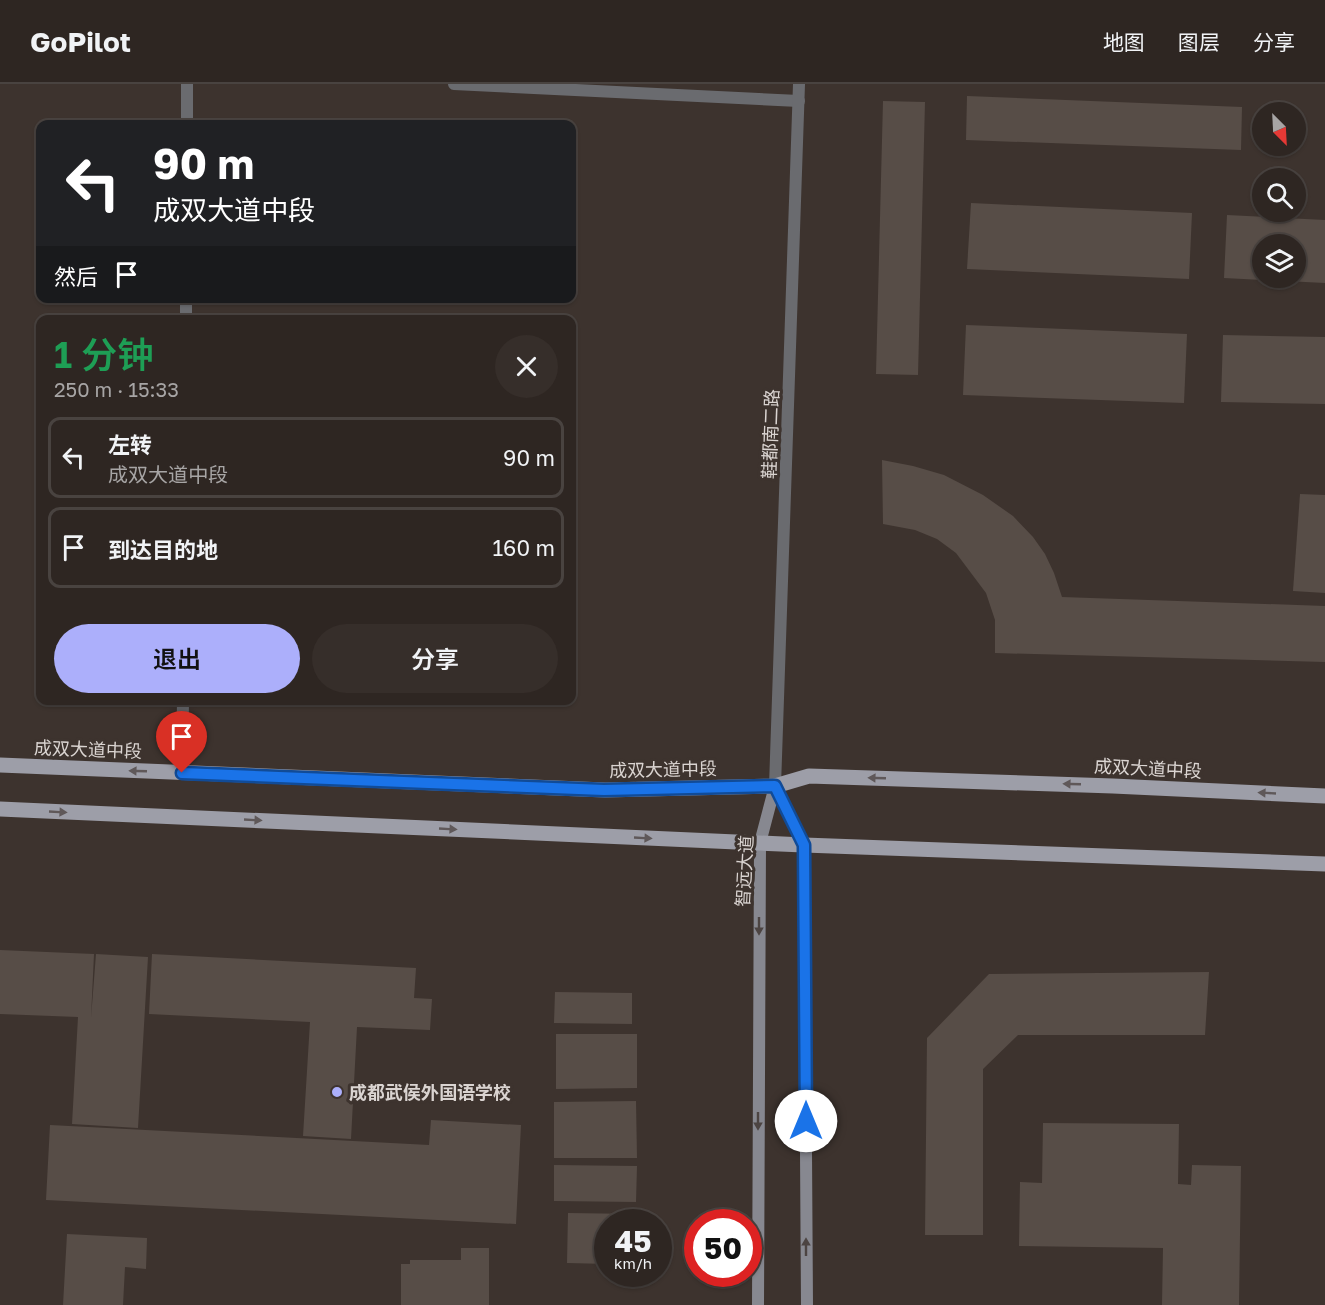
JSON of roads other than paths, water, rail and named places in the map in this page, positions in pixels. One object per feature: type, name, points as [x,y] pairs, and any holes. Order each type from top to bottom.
[{"type":"main road","name":"成双大道中段","points":[[0,765],[604,790],[775,786],[809,776],[1125,786],[1325,796]]},
{"type":"main road","name":"智远大道","points":[[758,1305],[760,843],[775,786]]},
{"type":"main road","points":[[775,786],[804,845],[807,1305]]},
{"type":"main road","points":[[0,809],[804,845],[1325,864]]},
{"type":"street","points":[[187,84],[187,120]]},
{"type":"street","points":[[454,84],[799,101]]},
{"type":"street","name":"鞋都南二路","points":[[775,786],[799,84]]},
{"type":"street","points":[[182,773],[183,705]]},
{"type":"place","name":"成都武侯外国语学校","points":[[337,1092]]}]
